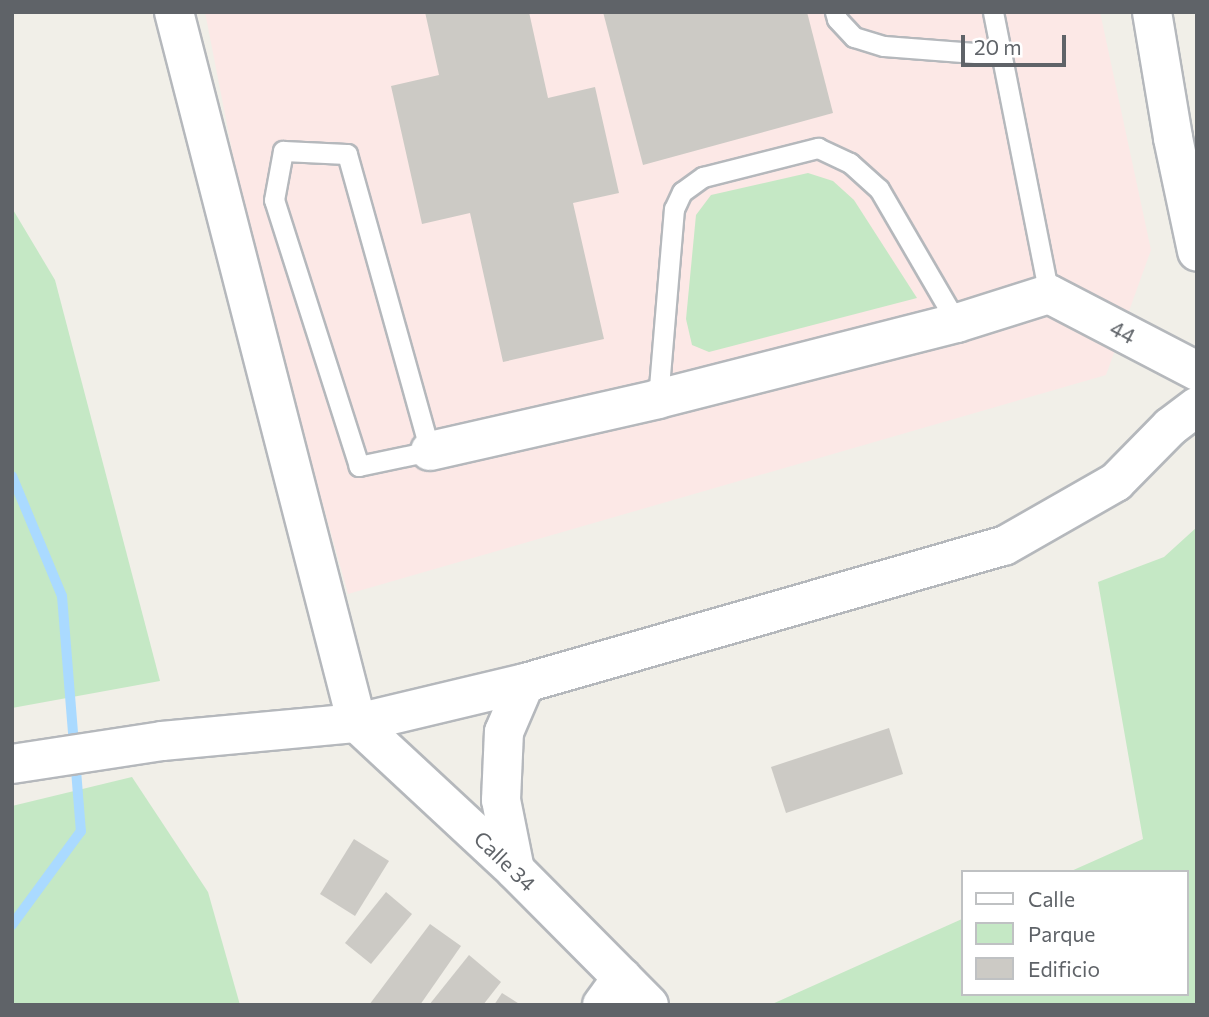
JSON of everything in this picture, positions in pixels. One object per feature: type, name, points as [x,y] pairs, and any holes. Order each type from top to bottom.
[{"type":"street","points":[[174,12],[357,723]]},
{"type":"street","points":[[1152,12],[1173,138],[1197,251]]},
{"type":"street","points":[[430,451],[658,399],[957,323],[1049,294]]},
{"type":"street","name":"44","points":[[1049,294],[1197,371]]},
{"type":"street","points":[[12,764],[163,741],[357,723],[525,683],[1004,546],[1116,482],[1170,426],[1197,407]]},
{"type":"street","points":[[515,870],[501,800],[503,745],[504,732],[525,683]]},
{"type":"street","name":"Calle 34","points":[[357,723],[515,870],[612,991],[649,1005]]},
{"type":"lane","points":[[835,12],[837,19],[854,37],[884,46],[1001,55]]},
{"type":"lane","points":[[993,12],[1049,294]]},
{"type":"lane","points":[[658,399],[674,209],[682,192],[703,177],[818,148],[850,163],[879,189],[957,323]]},
{"type":"lane","points":[[283,151],[347,154],[430,451],[359,466],[274,200],[283,151]]},
{"type":"shaded area","points":[[205,12],[1100,12],[1151,250],[1106,375],[348,594],[251,248]]},
{"type":"green space","points":[[808,173],[833,181],[854,200],[917,298],[709,352],[692,345],[686,319],[696,215],[711,195]]},
{"type":"green space","points":[[12,208],[55,280],[160,681],[12,708]]},
{"type":"green space","points":[[1197,527],[1197,1005],[770,1005],[960,920],[960,996],[1188,996],[1188,870],[1073,870],[1143,839],[1098,582],[1164,557]]},
{"type":"green space","points":[[132,777],[208,892],[240,1005],[12,1005],[12,806]]},
{"type":"building","points":[[425,12],[529,12],[548,98],[595,87],[619,193],[573,203],[604,339],[503,362],[470,213],[422,224],[391,86],[439,75]]},
{"type":"building","points":[[603,12],[807,12],[833,113],[643,165]]},
{"type":"building","points":[[889,728],[903,774],[786,813],[771,767]]},
{"type":"building","points":[[354,839],[389,861],[355,916],[320,894]]},
{"type":"building","points":[[386,892],[412,914],[371,964],[345,943]]},
{"type":"building","points":[[430,924],[461,946],[420,1005],[369,1005]]},
{"type":"building","points":[[469,955],[501,982],[483,1005],[429,1005]]},
{"type":"building","points":[[502,993],[521,1005],[494,1005]]},
{"type":"waterway","points":[[12,476],[62,596],[81,831],[12,925]]}]
